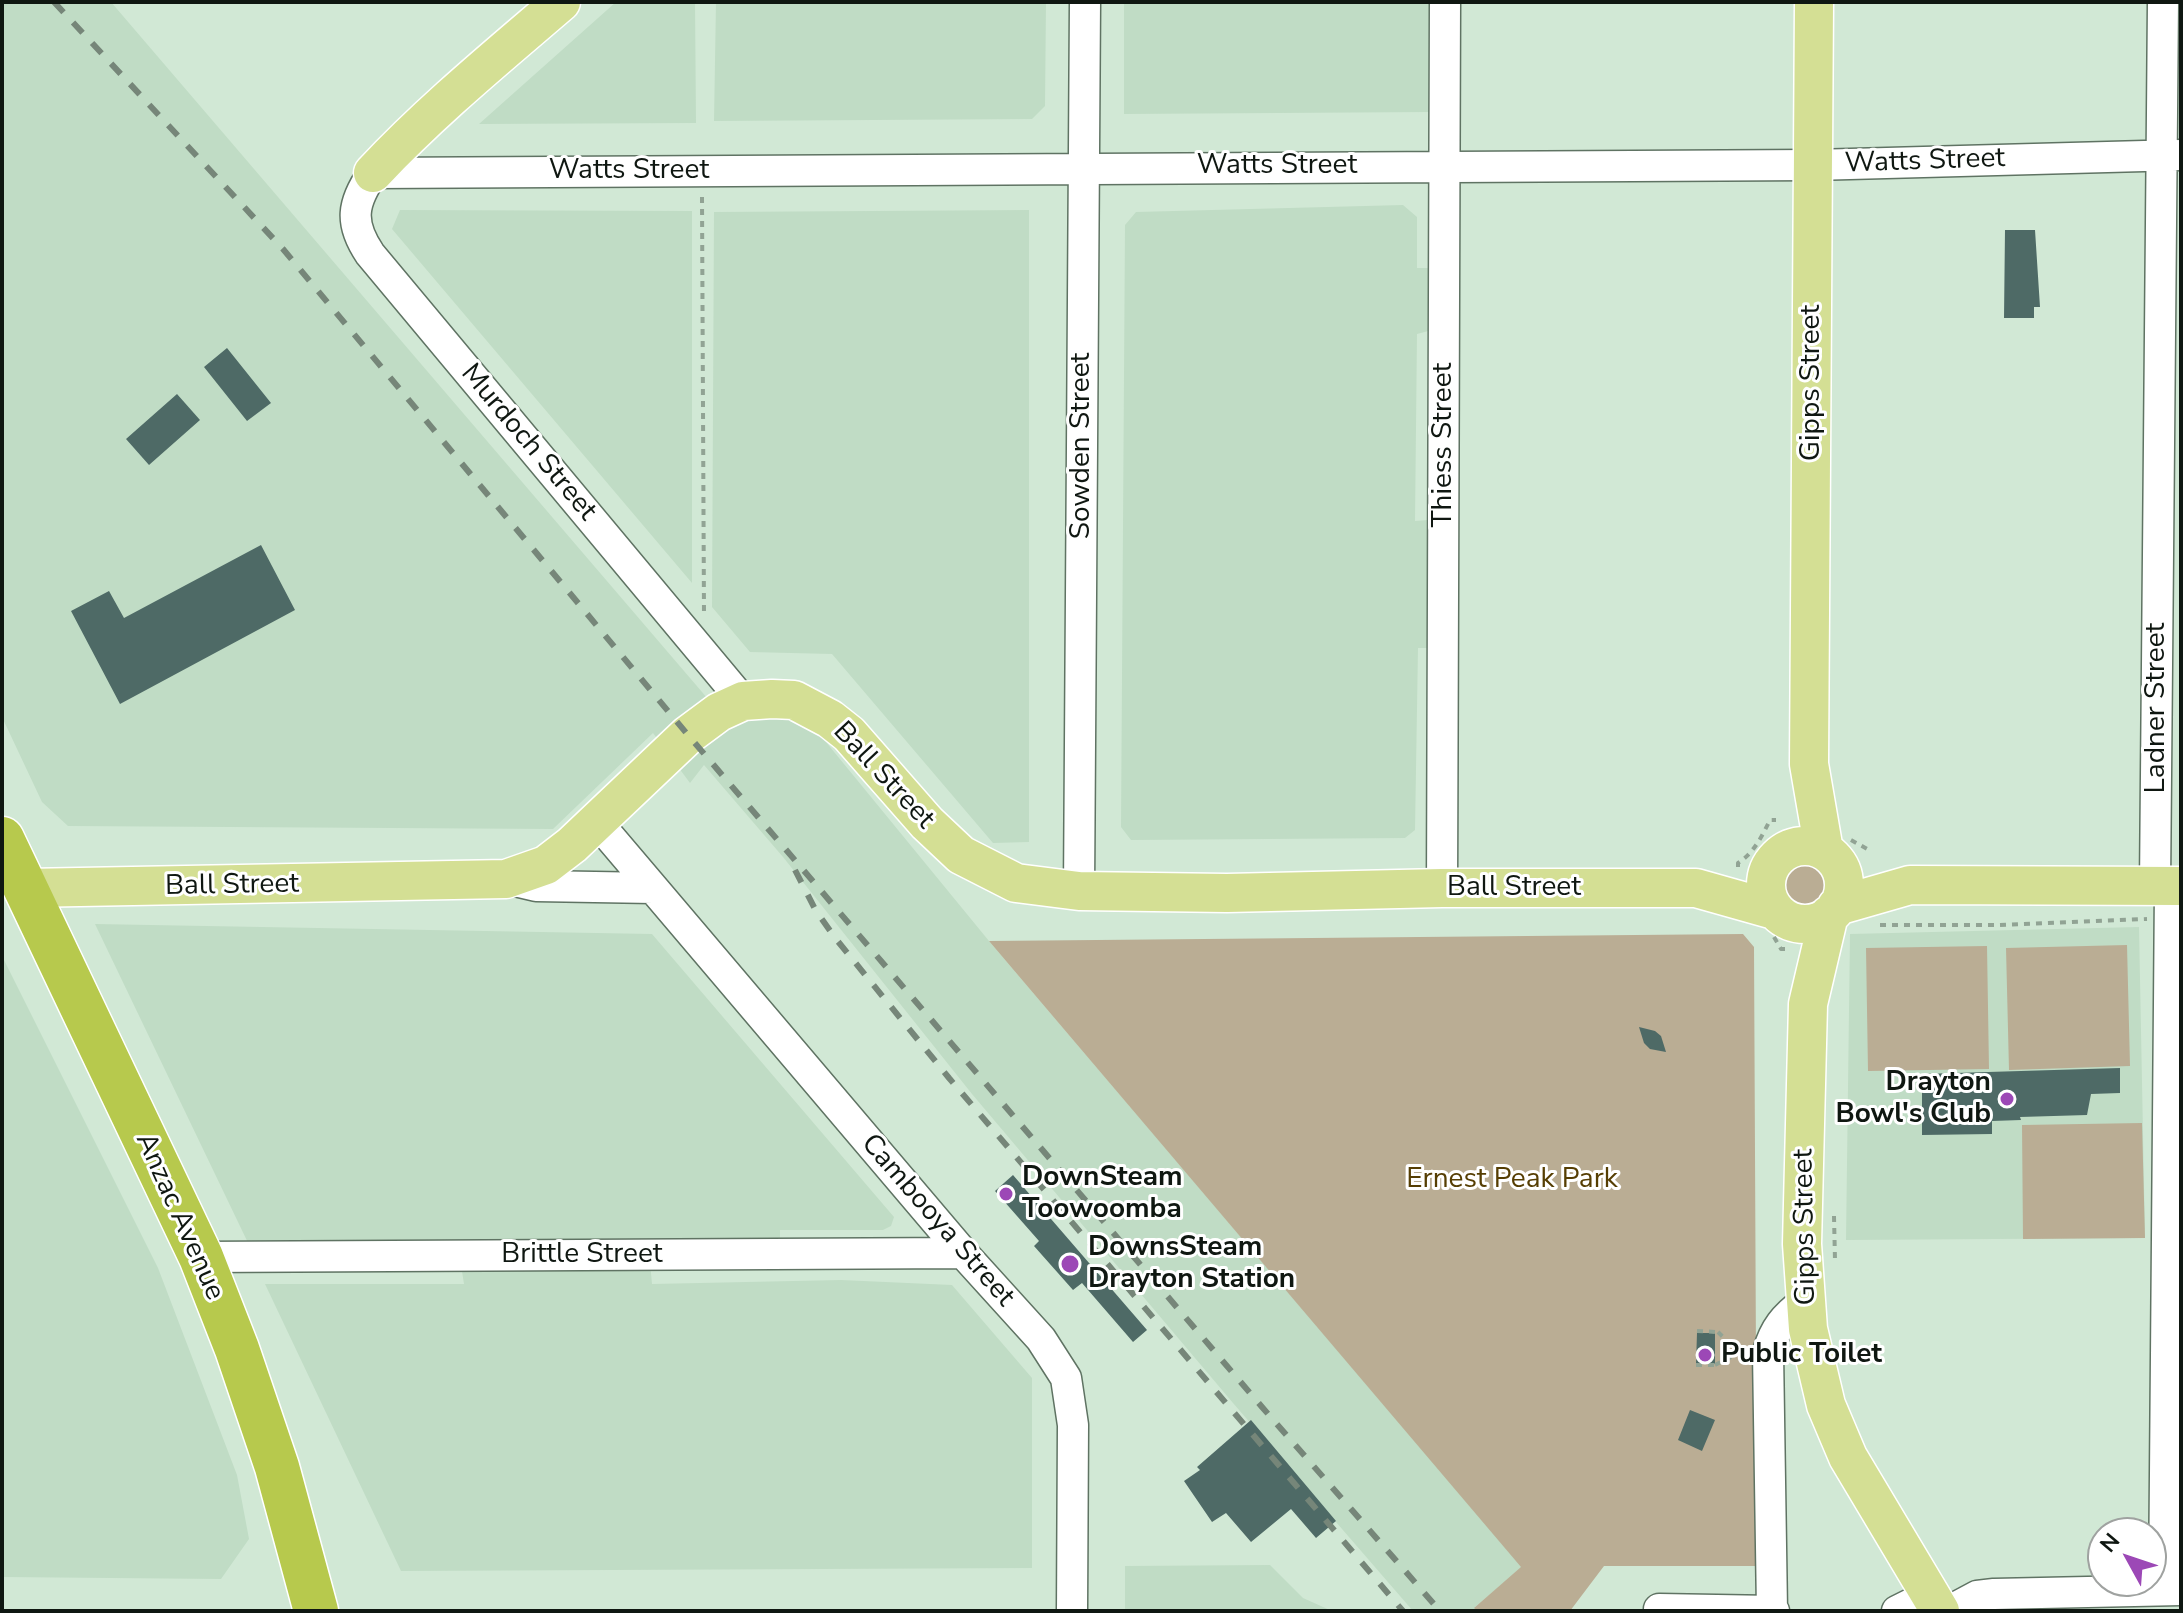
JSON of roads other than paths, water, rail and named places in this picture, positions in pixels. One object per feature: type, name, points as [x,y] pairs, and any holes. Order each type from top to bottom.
[{"type":"highway","name":"Anzac Avenue","points":[[2,839],[201,1257],[237,1349],[277,1467],[316,1611]]},
{"type":"main road","points":[[373,173],[463,87],[561,2]]},
{"type":"main road","name":"Gipps Street","points":[[1814,2],[1809,764],[1831,858]]},
{"type":"main road","name":"Ball Street","points":[[26,888],[506,879],[546,865],[597,822],[688,735],[719,712],[743,701],[794,700],[830,719],[849,734],[927,823],[961,855],[1016,883],[1079,891],[1227,893],[1442,888],[1696,888],[1779,914]]},
{"type":"main road","name":"Gipps Street","points":[[1768,851],[1809,764]]},
{"type":"main road","points":[[1910,885],[1833,911],[1807,924],[1779,914],[1766,887],[1768,851],[1805,846],[1910,885],[2169,894]]},
{"type":"main road","name":"Ball Street","points":[[1696,888],[1768,851]]},
{"type":"main road","points":[[1831,858],[1843,886],[1833,911]]},
{"type":"main road","name":"Gipps Street","points":[[1833,911],[1808,1004],[1802,1244],[1808,1329],[1826,1405],[1836,1432],[1860,1480],[1940,1605]]},
{"type":"main road","name":"Gipps Street","points":[[1779,914],[1808,1004]]},
{"type":"street","name":"Sowden Street","points":[[1079,891],[1085,2]]},
{"type":"street","name":"Thiess Street","points":[[1442,888],[1445,2]]},
{"type":"street","name":"Ladner Street","points":[[2163,2],[2171,155],[2169,894],[2172,1590]]},
{"type":"street","name":"Watts Street","points":[[373,173],[1813,165],[2171,155]]},
{"type":"street","name":"Murdoch Street","points":[[373,173],[357,205],[356,230],[360,240],[743,701]]},
{"type":"street","name":"Cambooya Street","points":[[597,822],[963,1253],[1041,1339],[1066,1378],[1073,1425],[1072,1611]]},
{"type":"street","points":[[506,879],[536,886],[653,888]]},
{"type":"street","name":"Brittle Street","points":[[201,1257],[963,1253]]},
{"type":"street","points":[[1659,1609],[1773,1611],[1753,1353],[1787,1314],[1804,1302]]},
{"type":"street","points":[[1897,1611],[1977,1596],[2050,1602],[2172,1590]]},
{"type":"railway","points":[[54,2],[283,249],[688,735],[1440,1611]]},
{"type":"railway","points":[[795,870],[816,911],[836,939],[949,1078],[1403,1611]]},
{"type":"place","name":"Drayton Bowl's Club","points":[[2007,1099]]},
{"type":"place","name":"DownSteam Toowoomba","points":[[1006,1194]]},
{"type":"place","name":"DownsSteam Drayton Station","points":[[1070,1264]]},
{"type":"place","name":"Public Toilet","points":[[1705,1355]]},
{"type":"park label","name":"Ernest Peak Park","points":[[1512,1180]]}]
